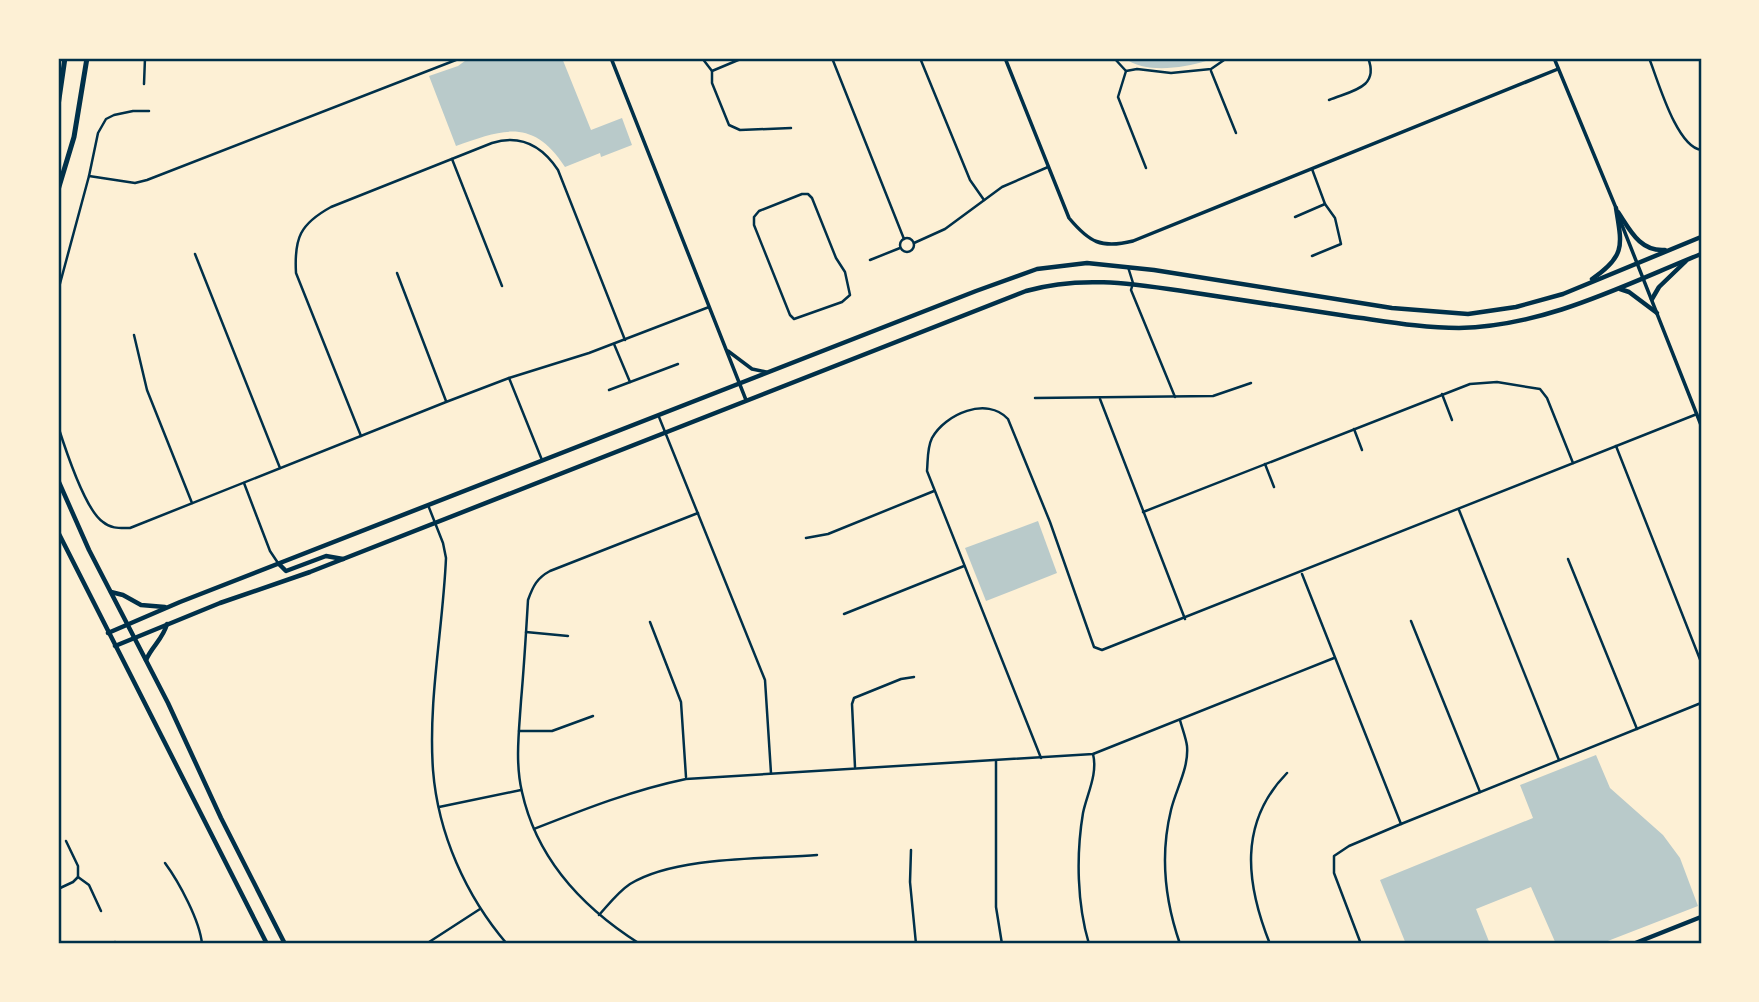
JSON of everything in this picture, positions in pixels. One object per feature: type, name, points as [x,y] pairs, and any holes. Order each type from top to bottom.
[{"type":"highway","points":[[58,106],[65,58]]},
{"type":"highway","points":[[58,190],[74,137],[88,58]]},
{"type":"main road","points":[[1616,208],[1634,237],[1646,247],[1654,251],[1671,249]]},
{"type":"main road","points":[[1585,284],[1607,267],[1620,248],[1622,240],[1616,208]]},
{"type":"main road","points":[[108,633],[167,607],[976,291],[1046,268],[1087,263],[1128,267],[1392,308],[1468,314],[1516,307],[1563,294],[1701,237]]},
{"type":"main road","points":[[115,646],[1026,291],[1076,281],[1133,283],[1404,324],[1457,328],[1504,325],[1545,316],[1701,254]]},
{"type":"main road","points":[[1651,299],[1659,287],[1689,259]]},
{"type":"main road","points":[[1619,288],[1629,292],[1657,313]]},
{"type":"main road","points":[[58,480],[110,592],[285,944]]},
{"type":"main road","points":[[58,532],[267,944]]},
{"type":"main road","points":[[279,564],[286,571],[326,556],[344,559]]},
{"type":"main road","points":[[110,592],[123,595],[141,605],[167,607]]},
{"type":"main road","points":[[146,661],[153,647],[164,636],[167,624]]},
{"type":"main road","points":[[1633,944],[1701,917]]},
{"type":"street","points":[[144,83],[145,58]]},
{"type":"street","points":[[89,176],[135,183],[147,180],[461,58]]},
{"type":"street","points":[[611,58],[746,400]]},
{"type":"street","points":[[702,58],[712,71],[712,83],[729,125],[735,130],[791,128]]},
{"type":"street","points":[[712,71],[743,58]]},
{"type":"street","points":[[832,58],[904,239]]},
{"type":"street","points":[[920,58],[970,180],[984,200]]},
{"type":"street","points":[[1005,58],[1069,218],[1084,237],[1094,242],[1120,244],[1558,69]]},
{"type":"street","points":[[1114,58],[1126,71]]},
{"type":"street","points":[[1126,71],[1137,69],[1171,74],[1210,69],[1227,58]]},
{"type":"street","points":[[1329,100],[1369,81],[1372,68],[1368,58]]},
{"type":"street","points":[[1554,58],[1701,425]]},
{"type":"street","points":[[1649,58],[1679,131],[1687,143],[1701,150]]},
{"type":"street","points":[[1210,69],[1236,133]]},
{"type":"street","points":[[1126,71],[1118,97],[1146,168]]},
{"type":"street","points":[[58,290],[98,133],[106,119],[114,115],[149,111]]},
{"type":"street","points":[[361,436],[296,273],[295,254],[299,234],[311,217],[331,207],[492,143],[516,139],[534,145],[548,156],[558,170],[625,340]]},
{"type":"street","points":[[452,159],[502,286]]},
{"type":"street","points":[[914,243],[945,229],[1002,187],[1048,167]]},
{"type":"street","points":[[1312,169],[1325,204],[1335,218],[1341,244],[1312,256]]},
{"type":"street","points":[[808,194],[812,198],[835,258],[845,272],[849,288],[847,299],[794,319],[759,238],[754,217],[760,211],[808,194]]},
{"type":"street","points":[[1294,216],[1325,204]]},
{"type":"street","points":[[904,239],[914,243]]},
{"type":"street","points":[[904,239],[900,242],[900,248],[905,253],[914,248],[914,243]]},
{"type":"street","points":[[870,260],[900,248]]},
{"type":"street","points":[[195,254],[280,468]]},
{"type":"street","points":[[1128,267],[1133,283],[1131,290],[1175,397]]},
{"type":"street","points":[[397,274],[446,402]]},
{"type":"street","points":[[58,426],[65,450],[94,513],[108,526],[130,528],[446,402],[614,344],[709,307]]},
{"type":"street","points":[[134,335],[147,390],[192,503]]},
{"type":"street","points":[[614,344],[630,382]]},
{"type":"street","points":[[726,350],[752,369],[771,373]]},
{"type":"street","points":[[609,390],[678,363]]},
{"type":"street","points":[[509,379],[542,461]]},
{"type":"street","points":[[1035,398],[1213,396],[1251,383]]},
{"type":"street","points":[[1143,512],[1470,384],[1497,383],[1540,389],[1547,398],[1573,463]]},
{"type":"street","points":[[1442,394],[1452,420]]},
{"type":"street","points":[[1100,399],[1185,619]]},
{"type":"street","points":[[1041,758],[928,471],[930,442],[937,430],[955,417],[976,408],[993,408],[1001,412],[1011,425],[1050,522],[1094,647],[1108,649],[1697,414]]},
{"type":"street","points":[[659,416],[765,680],[771,773]]},
{"type":"street","points":[[1354,429],[1362,450]]},
{"type":"street","points":[[1616,446],[1701,662]]},
{"type":"street","points":[[1265,464],[1274,487]]},
{"type":"street","points":[[244,483],[271,553],[279,564]]},
{"type":"street","points":[[806,538],[828,534],[934,491]]},
{"type":"street","points":[[428,505],[446,558],[432,736],[433,772],[439,807],[452,854],[480,909],[507,944]]},
{"type":"street","points":[[1459,510],[1559,761]]},
{"type":"street","points":[[640,944],[598,916],[561,876],[534,829],[521,790],[519,732],[528,600],[532,587],[540,577],[698,513]]},
{"type":"street","points":[[1568,559],[1637,729]]},
{"type":"street","points":[[844,614],[964,566]]},
{"type":"street","points":[[1301,573],[1401,824]]},
{"type":"street","points":[[1410,621],[1480,792]]},
{"type":"street","points":[[650,622],[681,702],[686,779]]},
{"type":"street","points":[[526,632],[568,636]]},
{"type":"street","points":[[534,829],[613,797],[686,779],[1093,754],[1334,658]]},
{"type":"street","points":[[855,768],[854,698],[901,679],[914,677]]},
{"type":"street","points":[[1361,944],[1334,873],[1334,856],[1349,846],[1401,824],[1701,704]]},
{"type":"street","points":[[519,732],[552,731],[593,716]]},
{"type":"street","points":[[1180,720],[1187,744],[1187,759],[1171,811],[1166,850],[1170,914],[1180,944]]},
{"type":"street","points":[[1089,944],[1079,880],[1083,815],[1096,764],[1093,754]]},
{"type":"street","points":[[996,761],[996,907],[1002,944]]},
{"type":"street","points":[[1270,944],[1258,916],[1251,884],[1250,854],[1258,818],[1271,789],[1287,773]]},
{"type":"street","points":[[439,807],[521,790]]},
{"type":"street","points":[[58,889],[78,877],[78,866],[66,841]]},
{"type":"street","points":[[911,850],[910,882],[916,944]]},
{"type":"street","points":[[598,916],[630,884],[673,868],[699,863],[817,855]]},
{"type":"street","points":[[165,863],[194,919],[202,944]]},
{"type":"street","points":[[78,877],[89,884],[101,911]]},
{"type":"street","points":[[426,944],[480,909]]},
{"type":"shaded area","points":[[469,58],[562,58],[591,130],[622,118],[632,145],[601,157],[600,153],[565,167],[553,151],[529,134],[503,132],[456,146],[429,76],[458,66]]},
{"type":"shaded area","points":[[1124,58],[1205,58],[1206,61],[1186,66],[1153,68]]},
{"type":"shaded area","points":[[1038,521],[1057,573],[986,601],[965,548]]},
{"type":"shaded area","points":[[1596,755],[1610,788],[1663,835],[1680,858],[1698,906],[1600,944],[1556,944],[1531,887],[1476,909],[1490,944],[1406,944],[1380,880],[1533,818],[1520,785]]}]
